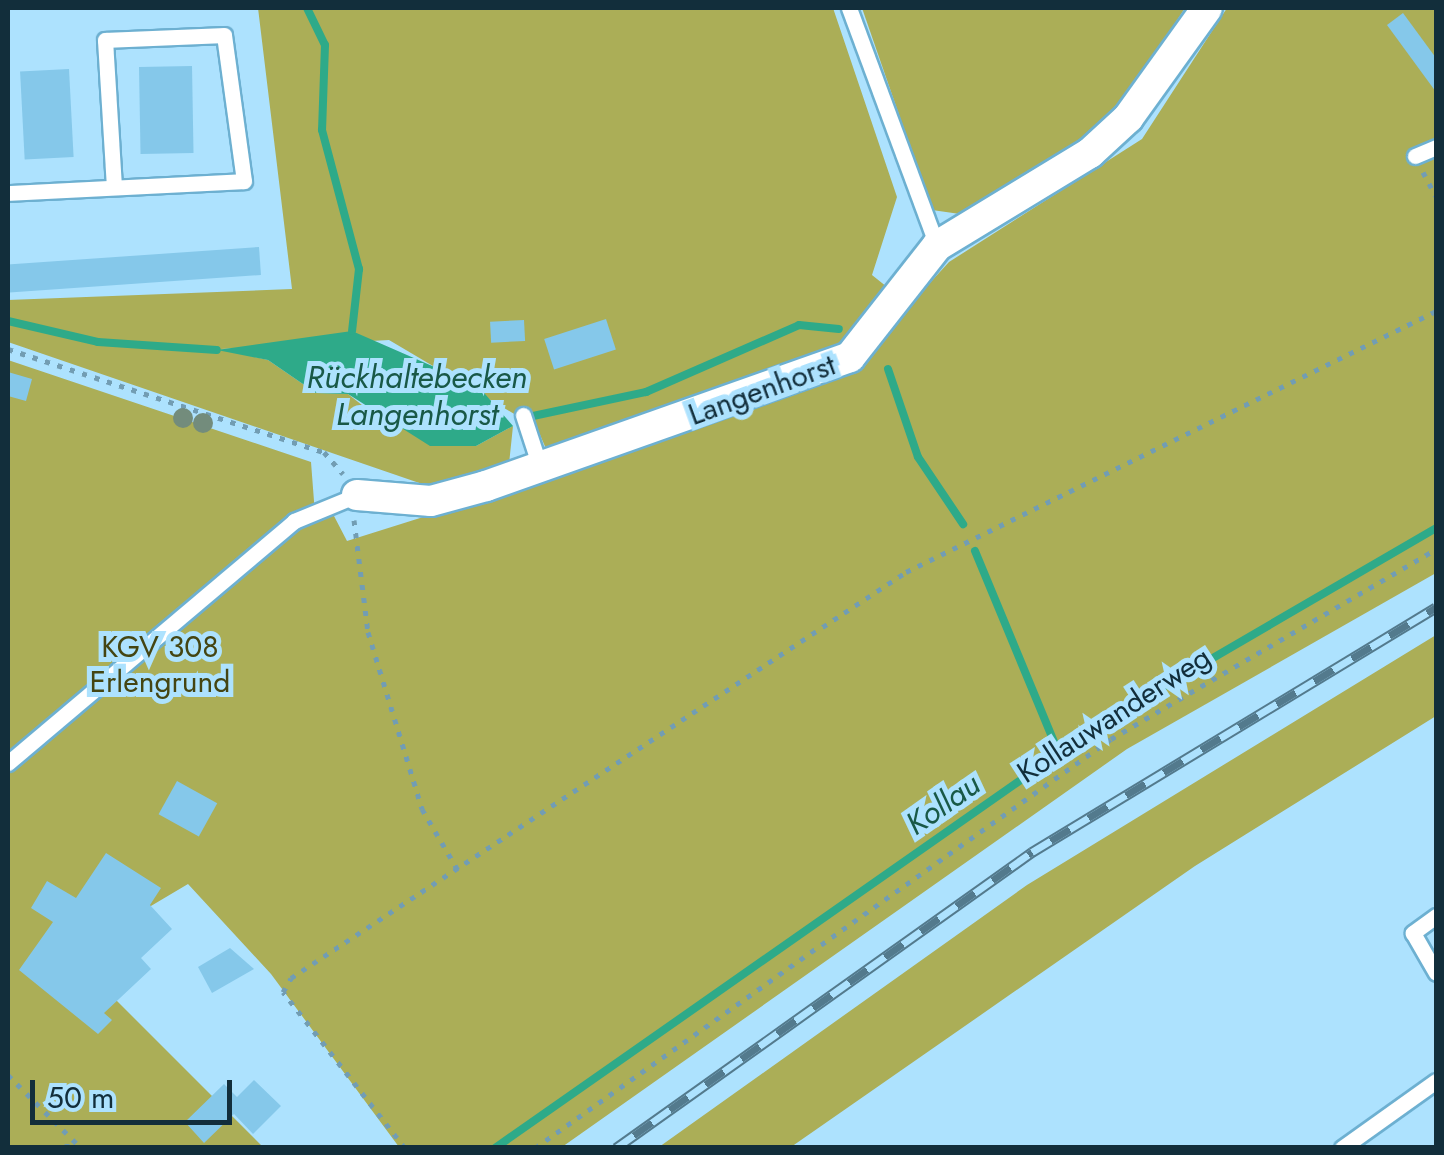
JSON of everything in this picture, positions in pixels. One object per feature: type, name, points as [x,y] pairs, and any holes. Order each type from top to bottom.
[{"type":"street","name":"Langenhorst","points":[[358,495],[432,501],[540,467],[850,357],[937,246],[1090,153],[1128,118],[1207,8]]},
{"type":"lane","points":[[849,8],[937,246]]},
{"type":"lane","points":[[8,193],[244,181],[224,35],[105,40],[114,187]]},
{"type":"lane","points":[[1415,156],[1436,147]]},
{"type":"lane","points":[[524,414],[540,467]]},
{"type":"lane","points":[[8,763],[294,521],[358,495]]},
{"type":"lane","points":[[1436,916],[1413,933],[1436,973]]},
{"type":"lane","points":[[1342,1148],[1436,1081]]},
{"type":"path","points":[[406,1148],[283,992],[292,978],[459,871],[702,700],[906,572],[1436,311]]},
{"type":"path","points":[[8,349],[324,452],[358,495],[354,544],[368,632],[422,809],[459,871]]},
{"type":"path","name":"Kollauwanderweg","points":[[535,1148],[1110,739],[1436,549]]},
{"type":"path","points":[[8,1075],[82,1148]]},
{"type":"path","points":[[67,1136],[67,1148]]},
{"type":"green space","points":[[258,8],[833,8],[897,197],[872,275],[887,287],[887,302],[831,354],[547,451],[531,414],[516,415],[389,340],[221,349],[268,360],[316,393],[348,394],[386,424],[476,446],[513,426],[509,464],[431,487],[8,342],[8,300],[292,289]]},
{"type":"green space","points":[[862,8],[1185,8],[1111,121],[960,214],[932,210]]},
{"type":"green space","name":"KGV 308 Erlengrund","points":[[1227,8],[1436,8],[1436,573],[1127,749],[562,1147],[399,1147],[271,974],[188,884],[70,954],[263,1147],[8,1148],[8,360],[311,462],[315,514],[334,516],[347,541],[633,451],[854,366],[949,262],[1142,139]]},
{"type":"green space","points":[[1436,635],[1436,716],[1195,866],[791,1147],[659,1147],[1027,885]]},
{"type":"water","name":"Rückhaltebecken Langenhorst","points":[[352,331],[478,386],[513,426],[476,446],[430,446],[348,394],[316,393],[268,360],[217,350]]},
{"type":"building","points":[[1403,13],[1436,58],[1436,92],[1387,25]]},
{"type":"building","points":[[192,66],[194,153],[141,154],[139,67]]},
{"type":"building","points":[[69,69],[74,157],[25,159],[20,72]]},
{"type":"building","points":[[259,247],[261,275],[10,293],[8,265]]},
{"type":"building","points":[[606,319],[616,349],[554,370],[544,339]]},
{"type":"building","points":[[524,320],[525,341],[491,343],[490,322]]},
{"type":"building","points":[[8,372],[32,379],[26,401],[8,396]]},
{"type":"building","points":[[177,781],[217,803],[199,837],[159,814]]},
{"type":"building","points":[[106,853],[161,888],[150,905],[172,929],[141,958],[151,969],[104,1013],[112,1020],[98,1034],[19,970],[53,922],[31,908],[47,881],[76,898]]},
{"type":"building","points":[[230,948],[254,969],[212,993],[198,967]]},
{"type":"building","points":[[254,1080],[281,1106],[253,1134],[234,1114],[204,1143],[185,1122],[224,1084],[237,1097]]},
{"type":"waterway","points":[[307,8],[325,45],[322,130],[359,269],[352,331]]},
{"type":"waterway","points":[[8,321],[98,342],[217,350]]},
{"type":"waterway","points":[[533,416],[646,392],[799,325],[839,329]]},
{"type":"waterway","points":[[888,369],[918,457],[963,524]]},
{"type":"waterway","name":"Kollau","points":[[495,1148],[1108,719],[1436,528]]},
{"type":"waterway","points":[[975,551],[1059,754]]},
{"type":"railway","points":[[616,1148],[1032,852],[1436,607]]}]
